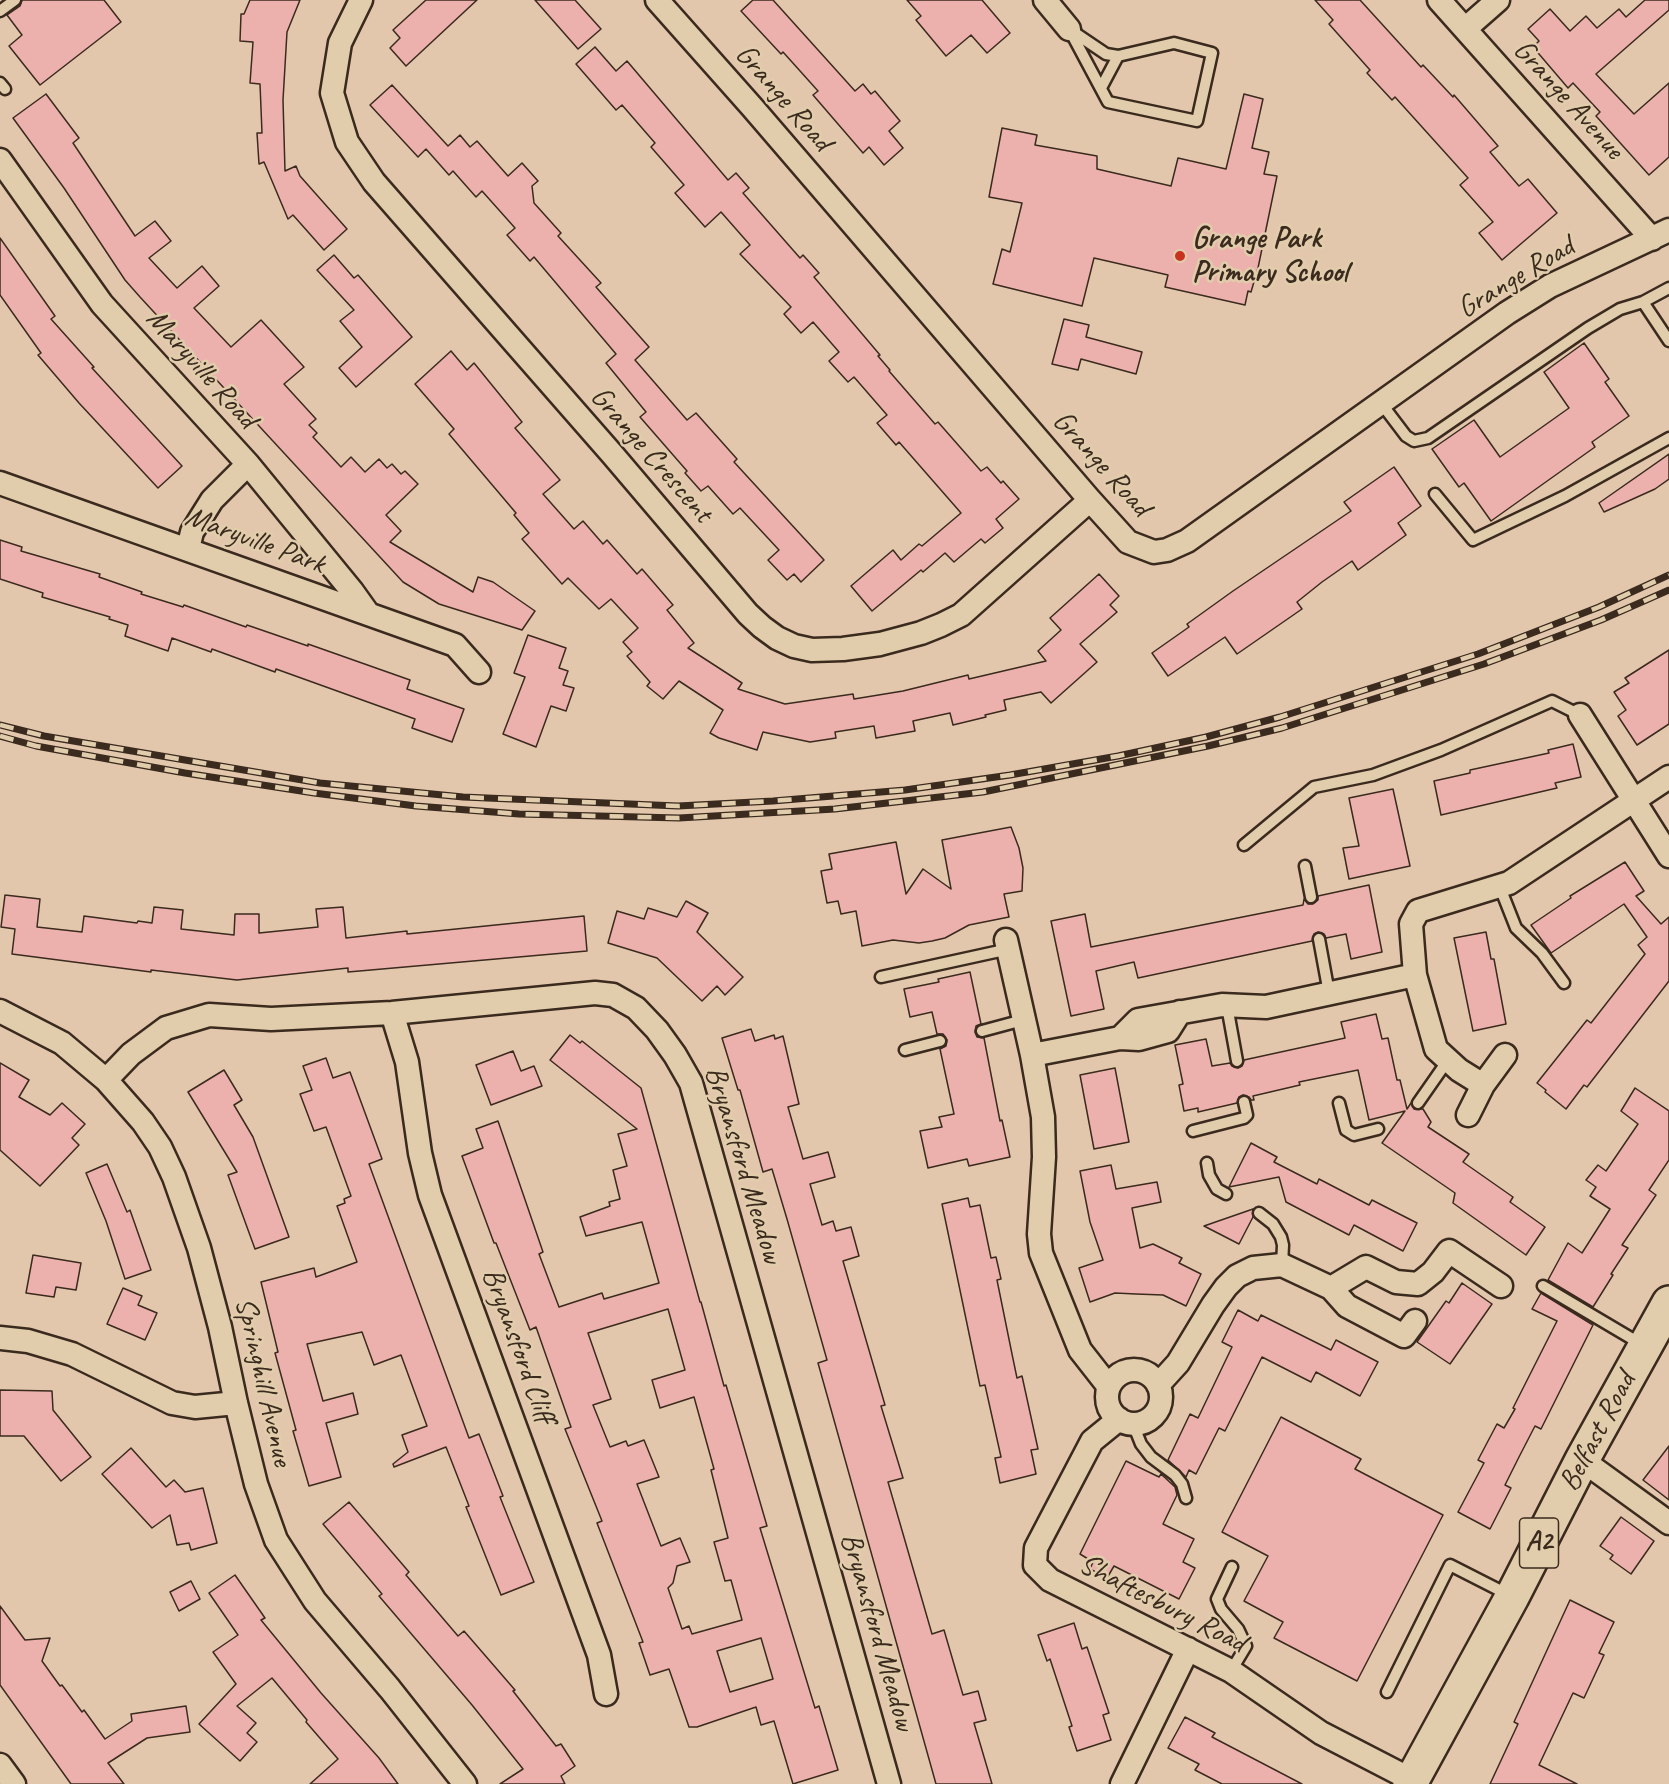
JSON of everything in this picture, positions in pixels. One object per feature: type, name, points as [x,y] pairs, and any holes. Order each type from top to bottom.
[{"type":"main road","name":"Belfast Road","points":[[1411,1782],[1512,1597],[1582,1460],[1669,1303]]},
{"type":"street","name":"Grange Crescent","points":[[361,0],[340,43],[332,93],[347,142],[374,182],[612,454],[748,614],[769,633],[794,646],[812,650],[843,650],[880,645],[921,633],[961,615],[1090,500]]},
{"type":"street","name":"Grange Road","points":[[657,0],[1090,500],[1128,542],[1154,552],[1167,550],[1187,541],[1507,313],[1550,286],[1660,235]]},
{"type":"street","points":[[1045,0],[1069,29]]},
{"type":"street","name":"Grange Avenue","points":[[1439,0],[1660,235]]},
{"type":"street","points":[[1465,29],[1498,0]]},
{"type":"street","name":"Maryville Road","points":[[0,159],[102,304],[248,464],[367,612]]},
{"type":"street","points":[[188,549],[192,532],[212,500],[248,464]]},
{"type":"street","name":"Maryville Park","points":[[0,483],[455,645],[479,672]]},
{"type":"street","points":[[1580,715],[1669,856]]},
{"type":"street","points":[[1483,1085],[1459,1070],[1436,1049],[1414,975],[1411,924],[1418,911],[1509,883],[1669,777]]},
{"type":"street","points":[[1007,944],[1032,1055],[1043,1118],[1044,1157],[1039,1234],[1041,1253],[1080,1350],[1109,1388]]},
{"type":"street","points":[[1032,1055],[1120,1038],[1138,1020],[1227,1006],[1266,1007],[1414,975]]},
{"type":"street","name":"Bryansford Meadow","points":[[106,1080],[131,1054],[166,1028],[209,1015],[272,1019],[392,1013],[595,993],[613,995],[636,1008],[657,1030],[691,1083],[889,1784]]},
{"type":"street","name":"Springhill Avenue","points":[[0,1011],[62,1043],[106,1080],[143,1122],[160,1147],[174,1177],[199,1248],[220,1327],[256,1484],[276,1540],[315,1600],[390,1689],[465,1784]]},
{"type":"street","name":"Bryansford Cliff","points":[[392,1013],[407,1062],[420,1153],[430,1195],[599,1654],[606,1694]]},
{"type":"street","points":[[1468,1115],[1483,1085],[1505,1055]]},
{"type":"street","points":[[1331,1287],[1366,1268],[1396,1282],[1418,1284],[1433,1272],[1449,1251],[1501,1286]]},
{"type":"street","points":[[1158,1385],[1178,1363],[1226,1287],[1237,1276],[1253,1268],[1282,1265],[1331,1287],[1347,1306],[1404,1336],[1415,1321]]},
{"type":"street","points":[[0,1338],[28,1341],[72,1354],[172,1403],[195,1407],[236,1403]]},
{"type":"street","points":[[1131,1370],[1146,1373],[1158,1385],[1160,1406],[1148,1420],[1126,1421],[1111,1411],[1108,1403],[1109,1388],[1114,1379],[1122,1373],[1131,1370]]},
{"type":"street","name":"Shaftesbury Road","points":[[1126,1421],[1092,1441],[1036,1548],[1035,1565],[1050,1580],[1231,1671],[1321,1733],[1411,1782]]},
{"type":"street","points":[[1582,1460],[1669,1524]]},
{"type":"street","points":[[1122,1784],[1188,1649]]},
{"type":"street","points":[[0,1765],[14,1784]]},
{"type":"lane","points":[[0,11],[15,0]]},
{"type":"lane","points":[[1069,29],[1106,54],[1118,56],[1174,43],[1212,53],[1197,121],[1108,102],[1069,29]]},
{"type":"lane","points":[[1101,88],[1118,56]]},
{"type":"lane","points":[[1381,403],[1406,436],[1414,441],[1428,438],[1588,328],[1620,309],[1643,303],[1669,288]]},
{"type":"lane","points":[[1643,303],[1669,341]]},
{"type":"lane","points":[[1435,494],[1473,540],[1565,496],[1669,438]]},
{"type":"lane","points":[[1244,845],[1314,787],[1373,775],[1441,750],[1552,701],[1580,715]]},
{"type":"lane","points":[[1305,866],[1311,897]]},
{"type":"lane","points":[[1499,885],[1516,928],[1542,953],[1564,983]]},
{"type":"lane","points":[[1319,939],[1329,993]]},
{"type":"lane","points":[[881,977],[1007,944]]},
{"type":"lane","points":[[1227,1006],[1237,1061]]},
{"type":"lane","points":[[982,1031],[1023,1020]]},
{"type":"lane","points":[[905,1050],[940,1041]]},
{"type":"lane","points":[[1418,1103],[1448,1060]]},
{"type":"lane","points":[[1193,1131],[1244,1118],[1247,1115],[1244,1102]]},
{"type":"lane","points":[[1340,1103],[1346,1130],[1354,1135],[1378,1129]]},
{"type":"lane","points":[[1207,1163],[1209,1176],[1217,1189],[1226,1194]]},
{"type":"lane","points":[[1259,1213],[1273,1224],[1281,1237],[1282,1265]]},
{"type":"lane","points":[[1543,1286],[1644,1346]]},
{"type":"lane","points":[[1126,1421],[1151,1457],[1165,1470],[1175,1475],[1182,1484],[1186,1497]]},
{"type":"lane","points":[[1387,1692],[1450,1565],[1512,1597]]},
{"type":"lane","points":[[1231,1671],[1246,1646],[1238,1629],[1221,1609],[1217,1599],[1232,1567]]},
{"type":"building","points":[[22,0],[104,0],[121,22],[40,85],[9,46],[22,35],[7,15],[20,6]]},
{"type":"building","points":[[250,0],[300,0],[287,32],[283,100],[285,171],[296,166],[300,176],[347,229],[324,250],[293,215],[288,219],[264,162],[259,164],[257,133],[262,133],[260,84],[250,83],[253,42],[240,41],[241,14],[244,14]]},
{"type":"building","points":[[426,0],[477,0],[406,66],[390,48],[400,38],[393,30]]},
{"type":"building","points":[[535,0],[575,0],[601,29],[578,49]]},
{"type":"building","points":[[753,0],[773,0],[855,91],[863,84],[871,94],[875,91],[900,121],[889,131],[903,148],[884,165],[869,147],[863,153],[813,95],[818,91],[783,52],[781,54],[741,11]]},
{"type":"building","points":[[907,0],[982,0],[1010,33],[987,53],[971,35],[946,56],[916,20],[921,16]]},
{"type":"building","points":[[1315,0],[1360,0],[1421,67],[1423,65],[1453,97],[1454,95],[1498,146],[1490,152],[1519,186],[1528,179],[1557,213],[1502,260],[1479,233],[1493,222],[1460,185],[1468,178],[1395,97],[1392,100],[1367,73],[1370,70],[1329,24],[1333,20]]},
{"type":"building","points":[[1645,0],[1669,0],[1669,10],[1596,74],[1634,114],[1669,83],[1669,157],[1649,175],[1596,116],[1600,112],[1573,83],[1568,88],[1533,47],[1539,41],[1528,29],[1550,9],[1570,31],[1586,16],[1597,28],[1619,9],[1626,17]]},
{"type":"building","points":[[595,47],[616,71],[627,61],[728,180],[736,173],[749,188],[743,193],[800,258],[803,255],[819,273],[814,277],[880,355],[878,356],[889,371],[935,424],[938,422],[981,471],[987,467],[1019,499],[996,519],[1003,528],[985,543],[981,539],[954,562],[945,553],[872,611],[851,586],[893,550],[901,560],[919,544],[922,546],[961,513],[899,442],[896,445],[877,423],[887,415],[854,377],[848,382],[829,361],[839,352],[813,322],[801,333],[784,314],[791,307],[740,254],[750,245],[721,212],[705,227],[675,193],[684,185],[651,147],[655,143],[622,105],[616,110],[576,64]]},
{"type":"building","points":[[392,85],[448,146],[460,135],[470,147],[477,141],[508,176],[522,163],[538,181],[532,186],[534,203],[561,233],[558,236],[601,283],[596,287],[649,347],[635,360],[687,420],[696,413],[737,459],[734,462],[824,560],[801,582],[794,574],[787,580],[768,560],[779,550],[740,508],[733,514],[708,486],[701,491],[685,473],[687,471],[640,417],[646,412],[606,363],[616,354],[534,257],[530,261],[507,235],[515,228],[482,191],[476,197],[453,171],[449,175],[426,149],[418,157],[370,105]]},
{"type":"building","points":[[46,94],[79,138],[73,143],[135,236],[155,221],[171,241],[149,258],[177,288],[202,266],[219,286],[194,308],[231,347],[261,320],[304,367],[284,384],[316,419],[309,425],[317,433],[313,437],[341,467],[351,457],[365,472],[379,459],[387,468],[392,464],[401,474],[405,471],[418,484],[386,515],[401,531],[390,542],[473,592],[478,577],[493,582],[535,611],[522,630],[439,604],[403,582],[140,297],[125,280],[64,188],[13,118]]},
{"type":"building","points":[[1244,94],[1263,99],[1252,148],[1269,152],[1264,174],[1277,176],[1258,268],[1251,292],[1248,291],[1245,305],[1165,287],[1168,275],[1094,258],[1082,306],[993,284],[1002,249],[1010,252],[1022,203],[989,197],[1002,128],[1037,135],[1035,145],[1097,156],[1097,169],[1171,186],[1178,158],[1226,169]]},
{"type":"building","points":[[0,238],[55,316],[51,319],[94,367],[92,368],[182,466],[158,488],[38,355],[41,353],[0,295]]},
{"type":"building","points":[[334,255],[354,278],[358,275],[412,337],[356,387],[339,368],[362,347],[340,321],[354,310],[317,270]]},
{"type":"building","points":[[1064,319],[1089,325],[1086,337],[1142,352],[1136,374],[1081,359],[1078,370],[1052,364]]},
{"type":"building","points":[[1584,343],[1609,379],[1605,382],[1629,416],[1592,442],[1595,447],[1491,521],[1464,483],[1459,487],[1432,449],[1474,420],[1500,457],[1569,408],[1544,372]]},
{"type":"building","points":[[451,351],[467,370],[474,363],[522,422],[515,428],[560,480],[543,494],[574,529],[583,521],[603,544],[607,540],[637,574],[642,569],[673,605],[667,610],[694,643],[688,648],[742,683],[738,689],[785,704],[853,694],[854,699],[903,691],[968,675],[969,679],[1046,661],[1038,651],[1061,630],[1050,618],[1099,574],[1119,596],[1110,605],[1117,612],[1080,644],[1097,662],[1051,703],[1041,692],[1004,700],[1006,710],[953,725],[950,713],[913,721],[915,731],[876,738],[874,726],[835,732],[836,738],[810,742],[763,732],[757,750],[719,738],[710,733],[723,710],[679,681],[663,699],[647,686],[650,682],[627,656],[632,652],[623,642],[638,628],[611,599],[599,609],[568,578],[562,584],[522,539],[529,533],[514,515],[516,513],[449,434],[454,429],[415,384]]},
{"type":"building","points":[[1669,454],[1669,479],[1655,489],[1604,512],[1599,503]]},
{"type":"building","points":[[1394,467],[1421,506],[1398,523],[1406,535],[1358,570],[1352,561],[1322,582],[1297,602],[1302,609],[1237,654],[1225,637],[1168,676],[1152,653],[1189,627],[1187,624],[1233,591],[1351,511],[1344,502]]},
{"type":"building","points":[[0,540],[22,547],[21,551],[100,574],[99,577],[142,592],[141,594],[183,607],[184,605],[308,646],[308,644],[410,680],[407,689],[464,709],[452,742],[412,728],[415,719],[276,669],[275,672],[212,649],[211,652],[172,638],[168,651],[125,636],[128,625],[109,619],[110,617],[42,597],[43,593],[0,579]]},
{"type":"building","points":[[528,635],[566,648],[559,668],[568,671],[563,685],[574,688],[566,711],[551,706],[536,747],[503,734],[525,677],[514,673]]},
{"type":"building","points":[[1669,650],[1669,724],[1637,745],[1618,716],[1626,710],[1614,692],[1629,683],[1625,678]]},
{"type":"building","points":[[1573,744],[1581,777],[1555,783],[1557,788],[1441,815],[1434,781],[1470,773],[1470,770],[1549,753],[1548,750]]},
{"type":"building","points":[[1393,789],[1410,866],[1349,879],[1343,848],[1359,846],[1349,798]]},
{"type":"building","points":[[1011,827],[1023,868],[1022,891],[1004,894],[1009,917],[969,925],[945,938],[932,941],[919,943],[893,940],[862,946],[856,911],[841,914],[838,901],[827,903],[821,871],[832,869],[829,854],[896,842],[906,894],[923,869],[951,889],[942,840]]},
{"type":"building","points":[[1625,862],[1644,891],[1636,896],[1661,924],[1669,917],[1669,981],[1587,1087],[1584,1085],[1566,1109],[1537,1083],[1587,1020],[1591,1023],[1645,954],[1638,945],[1647,937],[1624,904],[1551,953],[1531,925],[1571,898],[1570,896]]},
{"type":"building","points":[[1369,885],[1382,952],[1351,959],[1346,934],[1326,938],[1324,934],[1318,932],[1314,934],[1312,941],[1138,978],[1134,962],[1096,971],[1104,1009],[1071,1016],[1051,921],[1085,914],[1091,947],[1303,905],[1304,899],[1308,904],[1313,904],[1318,900],[1318,896]]},
{"type":"building","points":[[5,895],[40,899],[37,927],[82,932],[84,916],[152,923],[154,907],[183,910],[181,929],[234,935],[235,914],[259,914],[259,933],[318,927],[316,909],[343,907],[346,938],[584,916],[587,951],[348,972],[348,968],[237,980],[151,970],[151,972],[12,954],[15,929],[1,927]]},
{"type":"building","points":[[686,901],[708,913],[697,932],[743,977],[725,995],[717,986],[702,1001],[657,958],[608,943],[617,911],[644,919],[648,908],[677,917]]},
{"type":"building","points":[[1486,932],[1491,959],[1494,959],[1506,1024],[1473,1031],[1454,938]]},
{"type":"building","points":[[970,972],[981,1024],[976,1026],[975,1032],[977,1037],[984,1038],[1000,1121],[1002,1120],[1010,1157],[969,1166],[967,1159],[928,1168],[920,1131],[942,1127],[939,1117],[954,1114],[940,1049],[946,1046],[947,1040],[943,1034],[937,1034],[932,1012],[910,1017],[904,989],[939,982],[938,979]]},
{"type":"building","points":[[1376,1014],[1382,1039],[1388,1038],[1397,1080],[1400,1080],[1407,1109],[1411,1103],[1414,1109],[1423,1109],[1431,1122],[1428,1127],[1469,1154],[1463,1162],[1513,1197],[1510,1202],[1545,1227],[1526,1255],[1453,1203],[1455,1193],[1382,1143],[1405,1111],[1369,1120],[1358,1070],[1299,1082],[1300,1085],[1253,1096],[1254,1100],[1243,1095],[1239,1097],[1237,1103],[1198,1112],[1198,1108],[1184,1111],[1179,1085],[1183,1084],[1175,1045],[1206,1039],[1212,1066],[1230,1063],[1238,1068],[1242,1066],[1244,1060],[1345,1038],[1341,1022]]},
{"type":"building","points":[[751,1029],[755,1041],[774,1035],[775,1039],[783,1036],[799,1104],[788,1107],[803,1159],[828,1152],[835,1177],[810,1184],[822,1225],[833,1221],[836,1231],[851,1227],[859,1256],[843,1261],[885,1405],[881,1406],[903,1478],[888,1482],[932,1634],[944,1630],[963,1695],[978,1691],[986,1720],[974,1723],[992,1784],[936,1784],[818,1363],[827,1360],[787,1219],[772,1169],[763,1172],[740,1090],[738,1090],[722,1038]]},
{"type":"building","points":[[570,1035],[580,1043],[582,1041],[641,1088],[724,1386],[726,1385],[767,1526],[760,1528],[815,1708],[819,1706],[838,1770],[793,1784],[774,1721],[761,1725],[756,1707],[697,1727],[689,1727],[669,1669],[650,1675],[639,1643],[643,1642],[597,1523],[602,1521],[565,1429],[571,1427],[536,1327],[530,1330],[496,1243],[494,1243],[462,1156],[483,1148],[476,1129],[498,1121],[543,1252],[539,1254],[559,1307],[602,1293],[604,1299],[659,1283],[642,1222],[586,1236],[580,1217],[610,1206],[609,1202],[620,1199],[613,1170],[627,1166],[618,1134],[637,1129],[550,1060]],"holes":[[[668,1309],[685,1370],[652,1380],[660,1408],[694,1397],[714,1469],[711,1470],[728,1538],[714,1542],[725,1581],[731,1580],[742,1620],[692,1634],[689,1626],[682,1629],[668,1588],[673,1583],[677,1566],[690,1562],[680,1538],[661,1546],[637,1484],[659,1477],[644,1440],[628,1446],[626,1441],[610,1447],[593,1405],[611,1399],[588,1333]],[[761,1638],[773,1679],[730,1692],[717,1651]]]},
{"type":"building","points":[[513,1051],[521,1071],[534,1066],[542,1086],[491,1105],[476,1065]]},
{"type":"building","points":[[326,1058],[333,1078],[350,1072],[382,1159],[369,1164],[469,1438],[479,1434],[503,1496],[500,1497],[534,1582],[501,1595],[466,1507],[469,1506],[446,1447],[394,1467],[393,1464],[408,1452],[402,1435],[427,1426],[401,1355],[374,1365],[362,1332],[307,1344],[323,1401],[353,1393],[358,1414],[326,1423],[341,1477],[309,1486],[293,1431],[296,1430],[275,1353],[278,1352],[261,1282],[314,1268],[316,1277],[357,1262],[337,1206],[345,1203],[344,1199],[351,1196],[326,1127],[314,1131],[300,1094],[312,1090],[303,1066]]},
{"type":"building","points":[[0,1063],[29,1080],[19,1097],[50,1115],[62,1103],[85,1124],[72,1138],[79,1145],[40,1186],[0,1150]]},
{"type":"building","points":[[1115,1068],[1129,1142],[1094,1149],[1080,1075]]},
{"type":"building","points":[[224,1070],[242,1100],[234,1105],[253,1137],[289,1237],[255,1249],[228,1175],[237,1172],[188,1092]]},
{"type":"building","points":[[1635,1088],[1669,1111],[1669,1160],[1649,1190],[1656,1195],[1622,1245],[1628,1248],[1593,1307],[1548,1280],[1568,1243],[1582,1253],[1610,1209],[1590,1196],[1596,1187],[1586,1180],[1598,1165],[1606,1171],[1638,1124],[1621,1111]]},
{"type":"building","points":[[1251,1143],[1277,1157],[1274,1162],[1317,1184],[1319,1179],[1369,1205],[1372,1200],[1417,1223],[1403,1251],[1354,1225],[1349,1235],[1286,1202],[1279,1177],[1229,1187]]},
{"type":"building","points":[[107,1164],[127,1212],[130,1210],[151,1270],[125,1279],[106,1221],[86,1173]]},
{"type":"building","points":[[1111,1165],[1116,1189],[1157,1182],[1161,1202],[1132,1208],[1140,1248],[1153,1244],[1182,1258],[1179,1263],[1201,1274],[1186,1306],[1163,1295],[1115,1293],[1090,1302],[1079,1268],[1103,1260],[1090,1222],[1080,1171]]},
{"type":"building","points":[[968,1198],[970,1207],[980,1205],[991,1258],[996,1257],[1001,1279],[997,1280],[1017,1378],[1022,1376],[1038,1449],[1031,1450],[1036,1474],[1000,1483],[995,1458],[1001,1457],[985,1385],[980,1386],[942,1204]]},
{"type":"building","points":[[1253,1209],[1253,1217],[1239,1244],[1204,1226]]},
{"type":"building","points":[[33,1255],[81,1263],[76,1290],[56,1287],[54,1297],[26,1293]]},
{"type":"building","points":[[1462,1283],[1492,1304],[1450,1364],[1417,1342],[1446,1301],[1449,1303]]},
{"type":"building","points":[[123,1288],[142,1296],[138,1305],[157,1313],[145,1340],[107,1324]]},
{"type":"building","points":[[1541,1293],[1593,1325],[1541,1429],[1535,1426],[1519,1457],[1505,1485],[1511,1488],[1490,1529],[1458,1512],[1484,1463],[1478,1460],[1497,1424],[1504,1428],[1515,1409],[1513,1408],[1557,1321],[1532,1309]]},
{"type":"building","points":[[1238,1310],[1258,1321],[1261,1315],[1331,1350],[1336,1340],[1378,1362],[1360,1396],[1316,1372],[1311,1382],[1262,1357],[1225,1431],[1219,1428],[1196,1474],[1189,1470],[1186,1477],[1168,1460],[1190,1414],[1198,1418],[1232,1347],[1222,1342]]},
{"type":"building","points":[[0,1390],[52,1391],[53,1410],[91,1457],[61,1481],[24,1436],[0,1436]]},
{"type":"building","points":[[1281,1417],[1361,1459],[1355,1469],[1443,1515],[1357,1681],[1274,1638],[1283,1622],[1244,1601],[1268,1556],[1222,1532]]},
{"type":"building","points":[[1669,1446],[1669,1500],[1643,1480]]},
{"type":"building","points":[[131,1448],[166,1487],[174,1480],[185,1492],[203,1488],[217,1543],[191,1550],[189,1543],[177,1545],[170,1515],[152,1528],[102,1474]]},
{"type":"building","points":[[1126,1461],[1159,1477],[1161,1474],[1175,1487],[1177,1495],[1163,1524],[1194,1539],[1183,1562],[1195,1568],[1179,1599],[1114,1566],[1107,1578],[1090,1569],[1093,1562],[1080,1554]]},
{"type":"building","points":[[349,1502],[409,1572],[406,1575],[458,1636],[464,1631],[515,1690],[513,1691],[556,1746],[561,1744],[575,1766],[561,1776],[565,1784],[500,1784],[523,1769],[379,1596],[382,1594],[323,1524]]},
{"type":"building","points":[[1621,1517],[1654,1541],[1631,1574],[1610,1559],[1613,1555],[1600,1546]]},
{"type":"building","points":[[235,1575],[265,1618],[261,1620],[321,1693],[379,1758],[398,1784],[310,1784],[338,1759],[272,1678],[237,1706],[256,1723],[247,1733],[257,1742],[240,1761],[199,1724],[236,1684],[213,1652],[238,1635],[209,1593]]},
{"type":"building","points":[[191,1581],[200,1599],[179,1611],[170,1592]]},
{"type":"building","points":[[1570,1600],[1614,1622],[1599,1653],[1604,1655],[1584,1698],[1573,1693],[1539,1765],[1577,1784],[1490,1784],[1518,1724],[1514,1722]]},
{"type":"building","points":[[0,1606],[25,1640],[50,1638],[42,1661],[82,1712],[84,1710],[105,1739],[132,1721],[131,1714],[186,1706],[190,1732],[147,1738],[108,1763],[124,1784],[71,1784],[0,1685]]},
{"type":"building","points":[[1074,1623],[1082,1649],[1087,1647],[1109,1713],[1103,1715],[1111,1740],[1077,1751],[1069,1727],[1072,1726],[1050,1659],[1047,1661],[1038,1635]]},
{"type":"building","points":[[1185,1717],[1215,1733],[1212,1737],[1302,1784],[1222,1784],[1195,1770],[1199,1764],[1168,1748]]},
{"type":"railway","points":[[0,725],[44,736],[320,783],[463,797],[678,806],[905,790],[1118,756],[1206,737],[1280,717],[1478,654],[1599,607],[1669,575]]},
{"type":"railway","points":[[0,736],[36,746],[185,773],[416,806],[519,814],[679,818],[835,809],[983,792],[1208,746],[1282,728],[1484,664],[1601,620],[1669,590]]},
{"type":"place","name":"Grange Park Primary School","points":[[1180,256]]}]
